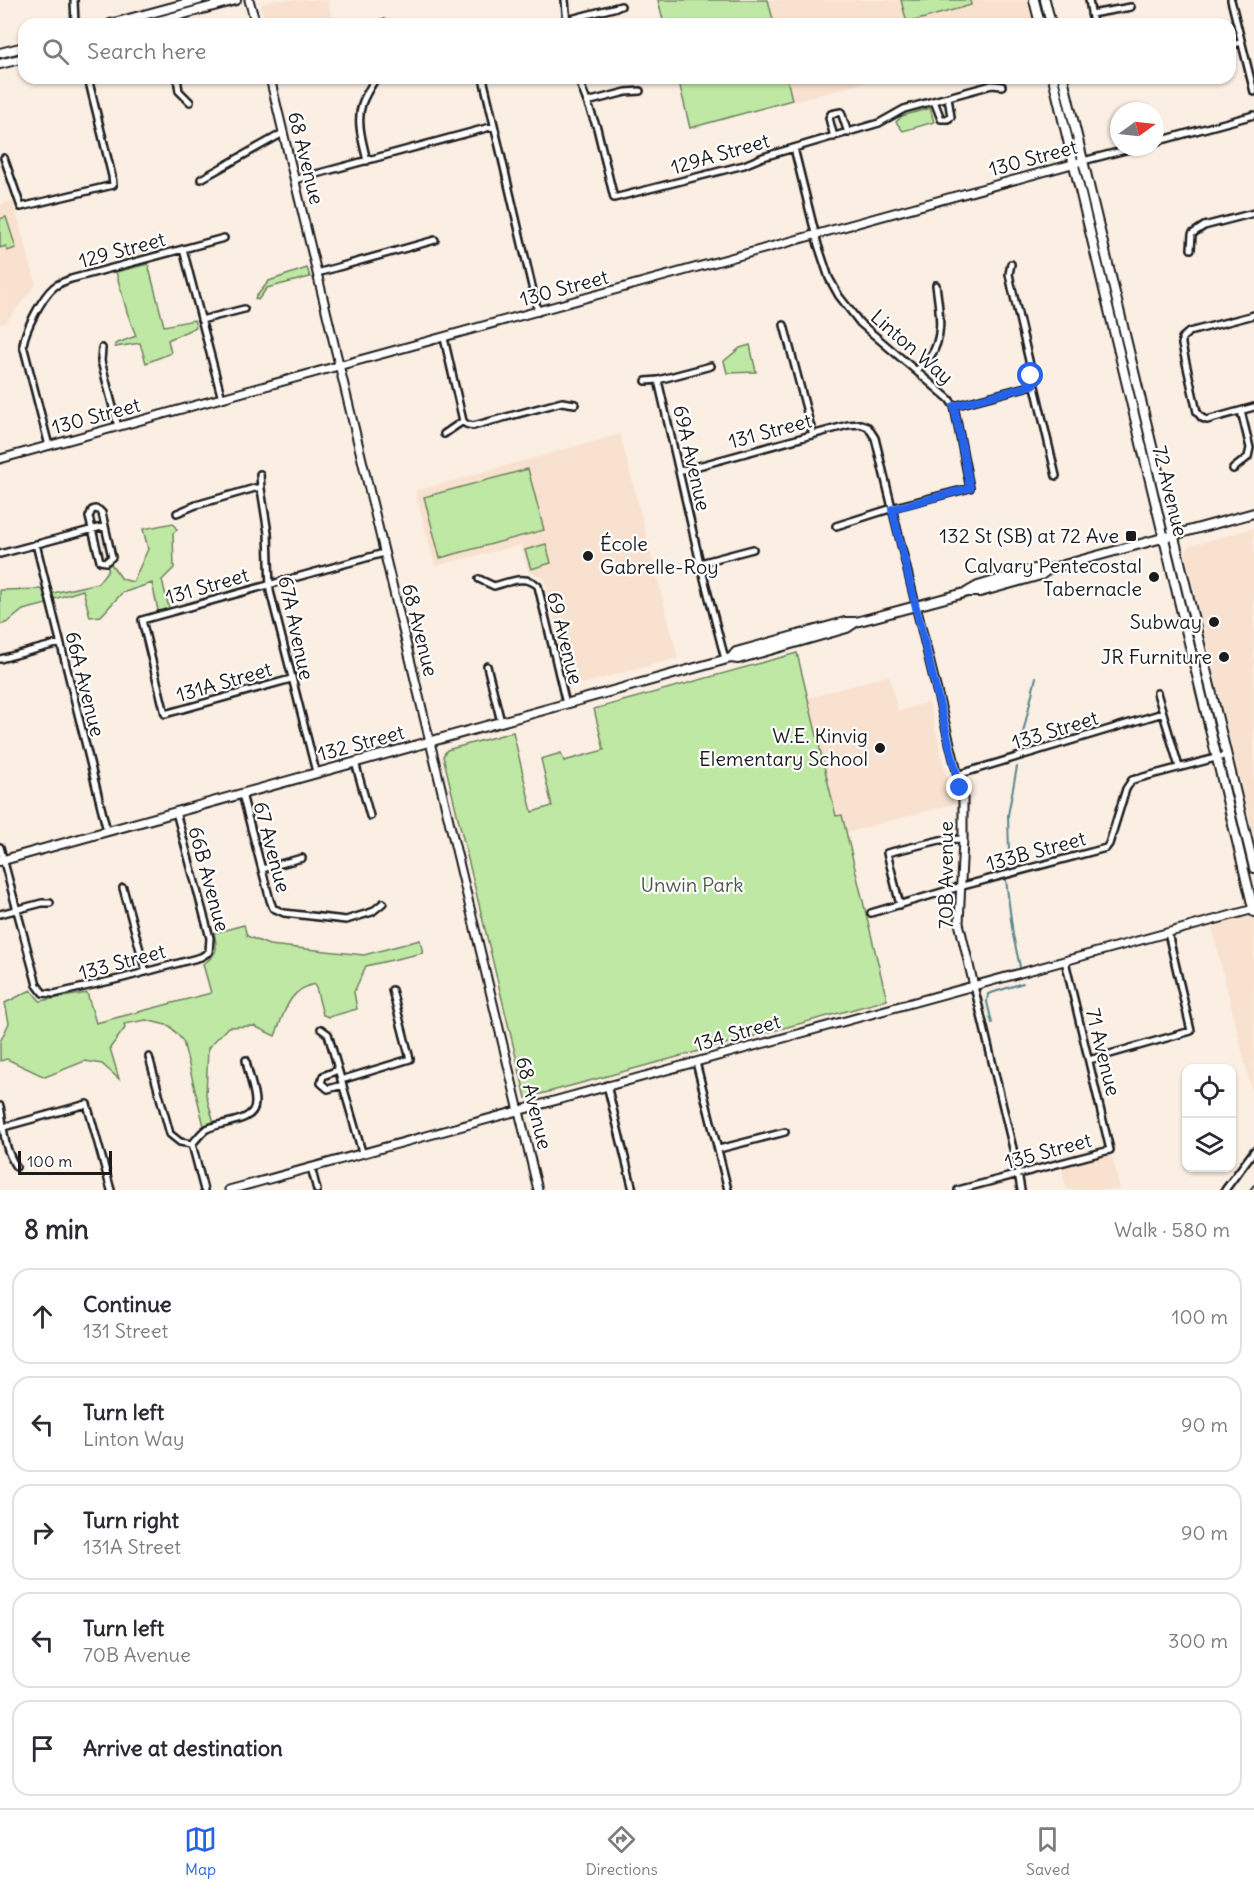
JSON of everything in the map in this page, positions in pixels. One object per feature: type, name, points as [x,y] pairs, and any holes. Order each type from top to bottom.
[{"type":"main road","points":[[132,18],[199,0]]},
{"type":"main road","points":[[169,18],[236,0]]},
{"type":"main road","points":[[1045,0],[1050,18]]},
{"type":"main road","points":[[1035,4],[1046,18]]},
{"type":"main road","points":[[0,53],[18,48]]},
{"type":"main road","points":[[0,64],[18,60]]},
{"type":"main road","name":"72 Avenue","points":[[1054,84],[1254,910]]},
{"type":"main road","name":"72 Avenue","points":[[1065,84],[1254,868]]},
{"type":"main road","name":"132 Street","points":[[2,860],[566,704],[728,658],[736,652],[968,592],[978,586],[1038,568],[1049,569],[1254,513]]},
{"type":"street","points":[[74,0],[75,18]]},
{"type":"street","points":[[565,0],[567,18]]},
{"type":"street","points":[[1089,0],[1092,18]]},
{"type":"street","points":[[1232,0],[1236,18]]},
{"type":"street","points":[[251,2],[255,18]]},
{"type":"street","points":[[580,18],[621,6]]},
{"type":"street","points":[[1091,14],[1131,7]]},
{"type":"street","points":[[1236,19],[1254,92]]},
{"type":"street","points":[[1236,44],[1241,42]]},
{"type":"street","points":[[4,158],[21,207],[113,185],[89,84]]},
{"type":"street","points":[[178,84],[179,91],[190,102]]},
{"type":"street","name":"68 Avenue","points":[[271,84],[538,1190]]},
{"type":"street","points":[[367,161],[360,114],[362,103],[373,84]]},
{"type":"street","points":[[484,84],[538,312]]},
{"type":"street","points":[[580,84],[587,102],[626,92],[640,91]]},
{"type":"street","name":"129A Street","points":[[587,102],[597,128],[614,198],[744,165],[763,157],[879,123],[904,109],[992,85],[1002,86]]},
{"type":"street","points":[[934,101],[941,119],[948,119],[951,117],[948,97]]},
{"type":"street","points":[[834,136],[829,118],[831,114],[837,112],[841,112],[848,133]]},
{"type":"street","points":[[1164,140],[1254,115]]},
{"type":"street","points":[[294,180],[494,126]]},
{"type":"street","points":[[201,179],[283,133]]},
{"type":"street","points":[[794,148],[815,236]]},
{"type":"street","name":"130 Street","points":[[0,459],[1110,154]]},
{"type":"street","points":[[1191,249],[1192,234],[1204,226],[1254,213]]},
{"type":"street","name":"Linton Way","points":[[815,236],[829,278],[839,296],[860,323],[949,399],[954,406],[970,488],[892,509]]},
{"type":"street","name":"129 Street","points":[[48,446],[23,345],[26,333],[50,291],[63,281],[225,238]]},
{"type":"street","points":[[317,273],[435,240]]},
{"type":"street","points":[[183,249],[222,399]]},
{"type":"street","points":[[1011,264],[1010,281],[1056,476]]},
{"type":"street","points":[[916,371],[930,357],[938,340],[941,323],[936,285]]},
{"type":"street","points":[[201,320],[244,309]]},
{"type":"street","points":[[1254,315],[1189,332],[1182,338],[1197,412],[1202,418],[1207,420],[1254,407]]},
{"type":"street","points":[[784,325],[813,435]]},
{"type":"street","points":[[444,338],[463,421],[466,424],[473,426],[562,402],[575,404]]},
{"type":"street","points":[[102,348],[101,361],[118,427]]},
{"type":"street","points":[[646,381],[711,366]]},
{"type":"street","name":"69A Avenue","points":[[658,380],[700,563],[728,658]]},
{"type":"street","points":[[954,406],[1033,385]]},
{"type":"street","points":[[1233,469],[1248,457],[1250,447],[1241,411]]},
{"type":"street","points":[[444,434],[463,421]]},
{"type":"street","name":"131 Street","points":[[680,471],[848,425],[860,424],[868,427]]},
{"type":"street","name":"70B Avenue","points":[[868,427],[875,438],[963,796],[959,926],[1021,1189]]},
{"type":"street","name":"67A Avenue","points":[[260,474],[258,489],[268,533],[269,584],[316,772]]},
{"type":"street","points":[[177,513],[196,505],[258,489]]},
{"type":"street","points":[[836,526],[892,509]]},
{"type":"street","points":[[92,510],[99,510],[102,513],[105,526],[112,557],[106,562],[100,561],[89,517],[92,510]]},
{"type":"street","points":[[0,554],[105,526]]},
{"type":"street","name":"66A Avenue","points":[[36,544],[107,831]]},
{"type":"street","points":[[700,563],[753,549]]},
{"type":"street","name":"131 Street","points":[[165,714],[142,620],[384,553]]},
{"type":"street","name":"69 Avenue","points":[[479,579],[494,586],[523,579],[532,580],[538,586],[566,704]]},
{"type":"street","points":[[0,659],[60,643]]},
{"type":"street","points":[[487,666],[501,722]]},
{"type":"street","name":"131A Street","points":[[165,714],[291,679]]},
{"type":"street","points":[[1157,693],[1179,767],[1227,754]]},
{"type":"street","name":"133 Street","points":[[957,775],[1162,713]]},
{"type":"street","points":[[355,762],[370,816]]},
{"type":"street","name":"133B Street","points":[[871,913],[1106,848],[1110,844],[1126,789],[1131,781],[1179,767]]},
{"type":"street","name":"67 Avenue","points":[[242,794],[273,908],[284,913],[346,920],[372,912],[383,903]]},
{"type":"street","name":"66B Avenue","points":[[176,812],[210,938],[211,945],[208,953]]},
{"type":"street","points":[[900,905],[887,853],[940,840],[963,839]]},
{"type":"street","points":[[0,848],[16,909]]},
{"type":"street","points":[[262,869],[302,858]]},
{"type":"street","points":[[123,888],[146,972]]},
{"type":"street","points":[[0,914],[50,903]]},
{"type":"street","name":"133 Street","points":[[16,909],[35,980],[43,993],[50,995],[146,972],[208,953]]},
{"type":"street","name":"134 Street","points":[[229,1190],[1254,910]]},
{"type":"street","points":[[1089,1060],[1191,1031],[1168,933]]},
{"type":"street","name":"71 Avenue","points":[[1065,962],[1110,1150]]},
{"type":"street","points":[[338,1070],[323,1076],[321,1083],[328,1089],[410,1059],[392,990]]},
{"type":"street","points":[[321,1029],[328,1034],[362,1152]]},
{"type":"street","points":[[149,1057],[170,1134],[180,1142],[192,1144]]},
{"type":"street","points":[[192,1144],[206,1130],[249,1116],[255,1108],[246,1060]]},
{"type":"street","points":[[696,1062],[728,1190]]},
{"type":"street","points":[[608,1086],[633,1190]]},
{"type":"street","points":[[1,1128],[87,1104],[111,1190]]},
{"type":"street","points":[[0,1106],[3,1119],[1,1128],[8,1154],[16,1167]]},
{"type":"street","points":[[719,1149],[785,1132]]},
{"type":"street","points":[[192,1144],[204,1190]]},
{"type":"street","name":"135 Street","points":[[957,1190],[1110,1150]]},
{"type":"street","points":[[1225,1190],[1254,1151]]},
{"type":"street","points":[[311,1167],[317,1190]]},
{"type":"shaded area","points":[[276,0],[328,0],[332,18],[264,18],[261,6]]},
{"type":"shaded area","points":[[768,0],[1027,0],[1032,18],[772,18]]},
{"type":"shaded area","points":[[788,84],[858,84],[793,102]]},
{"type":"shaded area","points":[[13,201],[36,284],[6,322],[0,324],[0,204]]},
{"type":"shaded area","name":"École Gabrelle-Roy","points":[[620,434],[678,658],[570,687],[547,586],[542,577],[528,571],[521,545],[435,566],[415,491]]},
{"type":"shaded area","points":[[1254,528],[1254,838],[1185,552],[1189,546]]},
{"type":"shaded area","name":"W.E. Kinvig Elementary School","points":[[889,675],[898,711],[929,702],[953,804],[846,833],[842,815],[837,816],[808,698]]},
{"type":"shaded area","points":[[1252,911],[1254,920],[1254,1100],[1211,924]]},
{"type":"shaded area","points":[[1109,1152],[1113,1159],[1120,1190],[1067,1190],[1061,1166]]},
{"type":"green space","points":[[658,0],[768,0],[772,18],[662,18]]},
{"type":"green space","points":[[901,0],[970,0],[971,5],[925,18],[906,18]]},
{"type":"green space","points":[[679,84],[788,84],[792,100],[690,128]]},
{"type":"green space","points":[[930,108],[934,122],[903,131],[896,122],[902,116]]},
{"type":"green space","points":[[6,217],[16,248],[7,251],[6,246],[0,248],[0,219]]},
{"type":"green space","points":[[148,264],[164,326],[194,320],[196,327],[168,340],[171,353],[146,363],[140,343],[115,347],[115,344],[136,336],[116,272]]},
{"type":"green space","points":[[307,268],[310,277],[267,288],[258,300],[255,298],[269,281]]},
{"type":"green space","points":[[750,345],[756,372],[727,373],[724,361],[740,348]]},
{"type":"green space","points":[[528,469],[544,530],[440,558],[424,497]]},
{"type":"green space","points":[[173,523],[177,530],[173,533],[174,568],[162,580],[170,612],[159,615],[152,583],[122,593],[101,616],[90,617],[83,590],[51,600],[51,603],[23,610],[8,622],[0,625],[0,590],[48,589],[49,594],[98,583],[108,570],[108,565],[111,564],[122,579],[133,582],[148,549],[143,529]]},
{"type":"green space","points":[[546,544],[551,563],[531,569],[525,550]]},
{"type":"green space","name":"Unwin Park","points":[[797,653],[836,816],[842,815],[887,1000],[526,1098],[443,756],[447,750],[513,732],[532,812],[552,806],[541,759],[561,753],[564,761],[604,750],[594,709]]},
{"type":"green space","points":[[244,925],[247,936],[269,945],[364,955],[420,940],[423,953],[366,966],[354,992],[357,1009],[329,1017],[323,1015],[315,984],[299,991],[293,997],[284,1011],[275,1036],[254,1026],[228,1027],[208,1048],[206,1095],[214,1123],[204,1126],[183,1041],[170,1026],[146,1020],[124,1024],[125,1028],[110,1048],[119,1079],[102,1064],[85,1061],[45,1077],[7,1059],[0,1061],[0,1042],[9,1023],[5,1003],[31,990],[40,1001],[87,993],[96,1023],[211,993],[203,964],[216,951],[214,933]]},
{"type":"waterway","points":[[1019,750],[1036,677]]},
{"type":"waterway","points":[[1007,868],[1008,815],[1017,767]]},
{"type":"waterway","points":[[1006,880],[1013,935],[1020,967]]},
{"type":"waterway","points":[[992,1023],[987,1002],[988,994],[1023,983]]},
{"type":"railway","points":[[1250,1190],[1254,1185]]},
{"type":"place","name":"132 St (SB) at 72 Ave","points":[[1131,536]]},
{"type":"place","name":"École Gabrelle-Roy","points":[[588,556]]},
{"type":"place","name":"Calvary Pentecostal Tabernacle","points":[[1154,577]]},
{"type":"place","name":"Subway","points":[[1214,622]]},
{"type":"place","name":"JR Furniture","points":[[1224,657]]},
{"type":"place","name":"W.E. Kinvig Elementary School","points":[[880,748]]},
{"type":"route","points":[[960,788],[892,509],[970,488],[954,406],[1033,385],[1031,376]]}]
